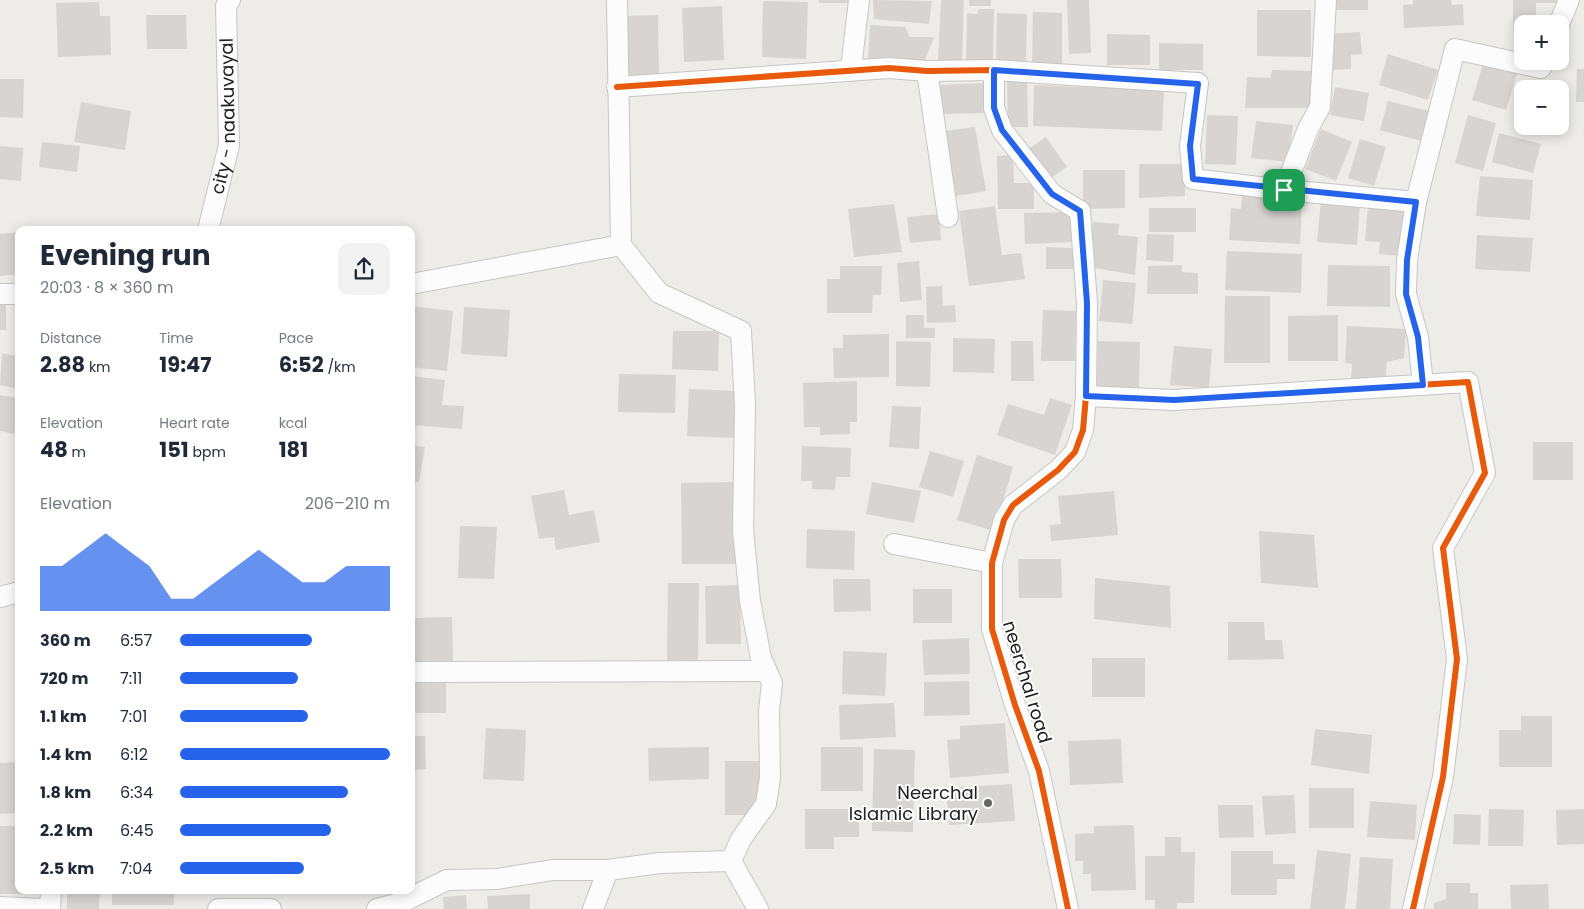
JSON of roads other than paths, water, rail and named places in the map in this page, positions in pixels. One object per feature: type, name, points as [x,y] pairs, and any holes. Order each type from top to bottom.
[{"type":"street","name":"city - naakuvayal","points":[[209,226],[229,145],[226,6],[230,0]]},
{"type":"street","points":[[617,0],[621,244],[658,293],[741,332],[746,405],[743,530],[750,601],[761,658],[772,683],[769,711],[770,778],[766,804],[741,839],[731,861]]},
{"type":"street","points":[[851,69],[859,0]]},
{"type":"street","points":[[1284,190],[1320,107],[1326,0]]},
{"type":"street","points":[[1563,15],[1569,0]]},
{"type":"street","points":[[1423,385],[1418,337],[1406,294],[1407,260],[1416,202],[1428,161],[1455,49],[1514,62]]},
{"type":"street","points":[[617,86],[851,69],[889,68],[926,72],[994,70],[1198,84],[1190,146],[1193,179],[1284,190],[1416,202]]},
{"type":"street","name":"neerchal road","points":[[994,70],[994,108],[1002,130],[1052,194],[1080,211],[1087,303],[1086,396],[1083,430],[1074,452],[1058,470],[1013,505],[1004,520],[992,563],[992,628],[1015,705],[1038,771],[1068,909]]},
{"type":"street","points":[[926,72],[948,216]]},
{"type":"street","points":[[415,283],[621,244]]},
{"type":"street","points":[[0,294],[15,294]]},
{"type":"street","points":[[1086,396],[1174,400],[1468,382],[1485,473],[1444,548],[1457,659],[1444,777],[1413,909]]},
{"type":"street","points":[[894,544],[992,563]]},
{"type":"street","points":[[0,597],[15,593]]},
{"type":"street","points":[[415,672],[767,671]]},
{"type":"street","points":[[377,909],[400,903],[446,880],[497,879],[553,870],[608,870],[660,863],[731,861]]},
{"type":"street","points":[[731,861],[758,909]]},
{"type":"street","points":[[594,909],[608,870]]},
{"type":"street","points":[[50,909],[51,894]]},
{"type":"street","points":[[0,907],[40,909]]},
{"type":"street","points":[[218,909],[271,909]]},
{"type":"place","name":"Neerchal Islamic Library","points":[[988,803]]}]
